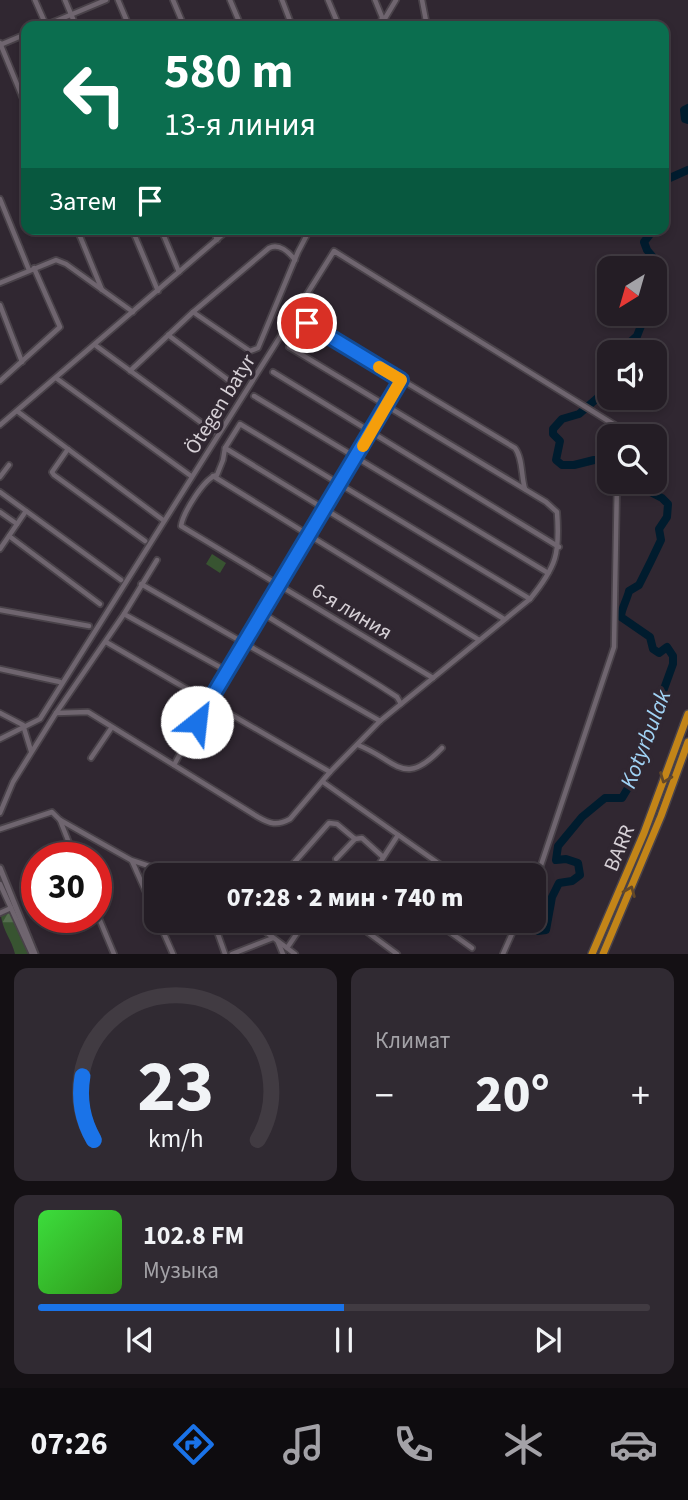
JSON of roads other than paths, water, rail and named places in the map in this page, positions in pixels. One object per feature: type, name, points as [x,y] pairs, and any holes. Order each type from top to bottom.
[{"type":"highway","name":"BARR","points":[[592,954],[644,833],[688,714]]},
{"type":"highway","name":"BARR","points":[[603,954],[661,816],[688,742]]},
{"type":"main road","points":[[0,868],[33,954]]},
{"type":"street","points":[[35,0],[43,21]]},
{"type":"street","points":[[65,0],[74,21]]},
{"type":"street","points":[[57,21],[106,0]]},
{"type":"street","points":[[118,0],[127,21]]},
{"type":"street","points":[[173,0],[182,21]]},
{"type":"street","points":[[230,0],[239,21]]},
{"type":"street","points":[[282,0],[290,21]]},
{"type":"street","points":[[328,0],[337,21]]},
{"type":"street","points":[[375,0],[382,21]]},
{"type":"street","points":[[383,21],[396,0]]},
{"type":"street","points":[[422,0],[426,21]]},
{"type":"street","points":[[21,36],[0,44],[21,94]]},
{"type":"street","points":[[0,199],[60,327],[0,381]]},
{"type":"street","points":[[80,235],[103,290]]},
{"type":"street","points":[[135,235],[158,291]]},
{"type":"street","points":[[164,235],[179,272]]},
{"type":"street","points":[[215,235],[217,240]]},
{"type":"street","points":[[0,425],[222,235]]},
{"type":"street","points":[[193,312],[250,351],[254,351],[258,348],[307,235]]},
{"type":"street","points":[[130,371],[193,312],[274,246],[281,248],[295,260]]},
{"type":"street","name":"Ötegen batyr","points":[[0,739],[40,719],[334,251],[613,424]]},
{"type":"street","points":[[0,283],[50,261],[61,261],[133,312]]},
{"type":"street","points":[[0,305],[22,362]]},
{"type":"street","points":[[307,323],[518,450],[525,489]]},
{"type":"street","points":[[168,335],[232,382]]},
{"type":"street","points":[[95,345],[214,432]]},
{"type":"street","points":[[56,713],[88,712],[269,824],[281,824],[290,819],[330,772],[380,721],[530,599],[548,573],[559,547],[557,512],[525,489],[289,347]]},
{"type":"street","points":[[273,372],[559,547]]},
{"type":"street","points":[[56,379],[191,476]]},
{"type":"street","points":[[174,765],[209,700],[401,380]]},
{"type":"street","points":[[254,396],[548,573]]},
{"type":"street","points":[[17,411],[163,520]]},
{"type":"street","name":"6-я линия","points":[[339,485],[240,424],[225,448],[217,475],[213,476],[194,499],[182,519],[181,526],[433,678]]},
{"type":"street","points":[[225,448],[504,619]]},
{"type":"street","points":[[68,449],[52,472],[145,541]]},
{"type":"street","points":[[0,477],[9,465]]},
{"type":"street","points":[[213,476],[479,640]]},
{"type":"street","points":[[339,485],[530,599]]},
{"type":"street","points":[[0,492],[121,580]]},
{"type":"street","points":[[542,863],[614,647],[617,494]]},
{"type":"street","points":[[0,549],[26,510]]},
{"type":"street","points":[[0,512],[17,524]]},
{"type":"street","points":[[0,536],[7,538],[100,604]]},
{"type":"street","points":[[0,813],[13,782],[31,752],[106,642],[157,560]]},
{"type":"street","points":[[141,584],[380,721]]},
{"type":"street","points":[[0,610],[89,626]]},
{"type":"street","points":[[124,614],[227,671]]},
{"type":"street","points":[[262,614],[397,697],[401,704]]},
{"type":"street","points":[[106,642],[330,772]]},
{"type":"street","points":[[0,669],[60,682]]},
{"type":"street","points":[[0,713],[23,725],[31,752]]},
{"type":"street","points":[[91,758],[112,727]]},
{"type":"street","points":[[358,745],[405,770],[428,762],[442,748]]},
{"type":"street","points":[[323,782],[438,863]]},
{"type":"street","points":[[0,830],[52,812],[60,820],[131,860],[144,864]]},
{"type":"street","points":[[60,820],[69,842]]},
{"type":"street","points":[[294,863],[329,823],[337,824],[355,839]]},
{"type":"street","points":[[379,863],[398,835]]},
{"type":"street","points":[[336,859],[355,839],[362,838],[383,857]]},
{"type":"street","points":[[131,860],[144,889]]},
{"type":"street","points":[[0,884],[33,954]]},
{"type":"street","points":[[0,913],[15,906]]},
{"type":"street","points":[[105,933],[114,954]]},
{"type":"street","points":[[164,933],[173,954]]},
{"type":"street","points":[[218,933],[225,954]]},
{"type":"street","points":[[268,933],[295,954]]},
{"type":"street","points":[[287,948],[297,933]]},
{"type":"street","points":[[369,933],[397,954]]},
{"type":"street","points":[[451,933],[472,948]]},
{"type":"street","points":[[503,954],[512,933]]},
{"type":"street","points":[[232,954],[276,939]]},
{"type":"street","points":[[276,939],[283,954]]},
{"type":"waterway","name":"Kotyrbulak","points":[[688,108],[684,110],[685,119],[688,120]]},
{"type":"waterway","name":"Kotyrbulak","points":[[669,178],[688,170]]},
{"type":"waterway","name":"Kotyrbulak","points":[[649,235],[644,242],[652,256]]},
{"type":"waterway","name":"Kotyrbulak","points":[[632,340],[641,326]]},
{"type":"waterway","name":"Kotyrbulak","points":[[597,398],[579,414],[562,419],[553,429],[553,434],[560,441],[556,460],[562,465],[597,460]]},
{"type":"waterway","name":"Kotyrbulak","points":[[546,930],[552,897],[559,883],[572,881],[580,875],[578,863],[566,859],[556,860],[558,846],[582,817],[605,798],[622,798],[673,664],[673,656],[667,647],[659,653],[653,649],[650,637],[621,617],[629,591],[639,585],[661,540],[659,529],[667,517],[668,504],[654,494]]}]
